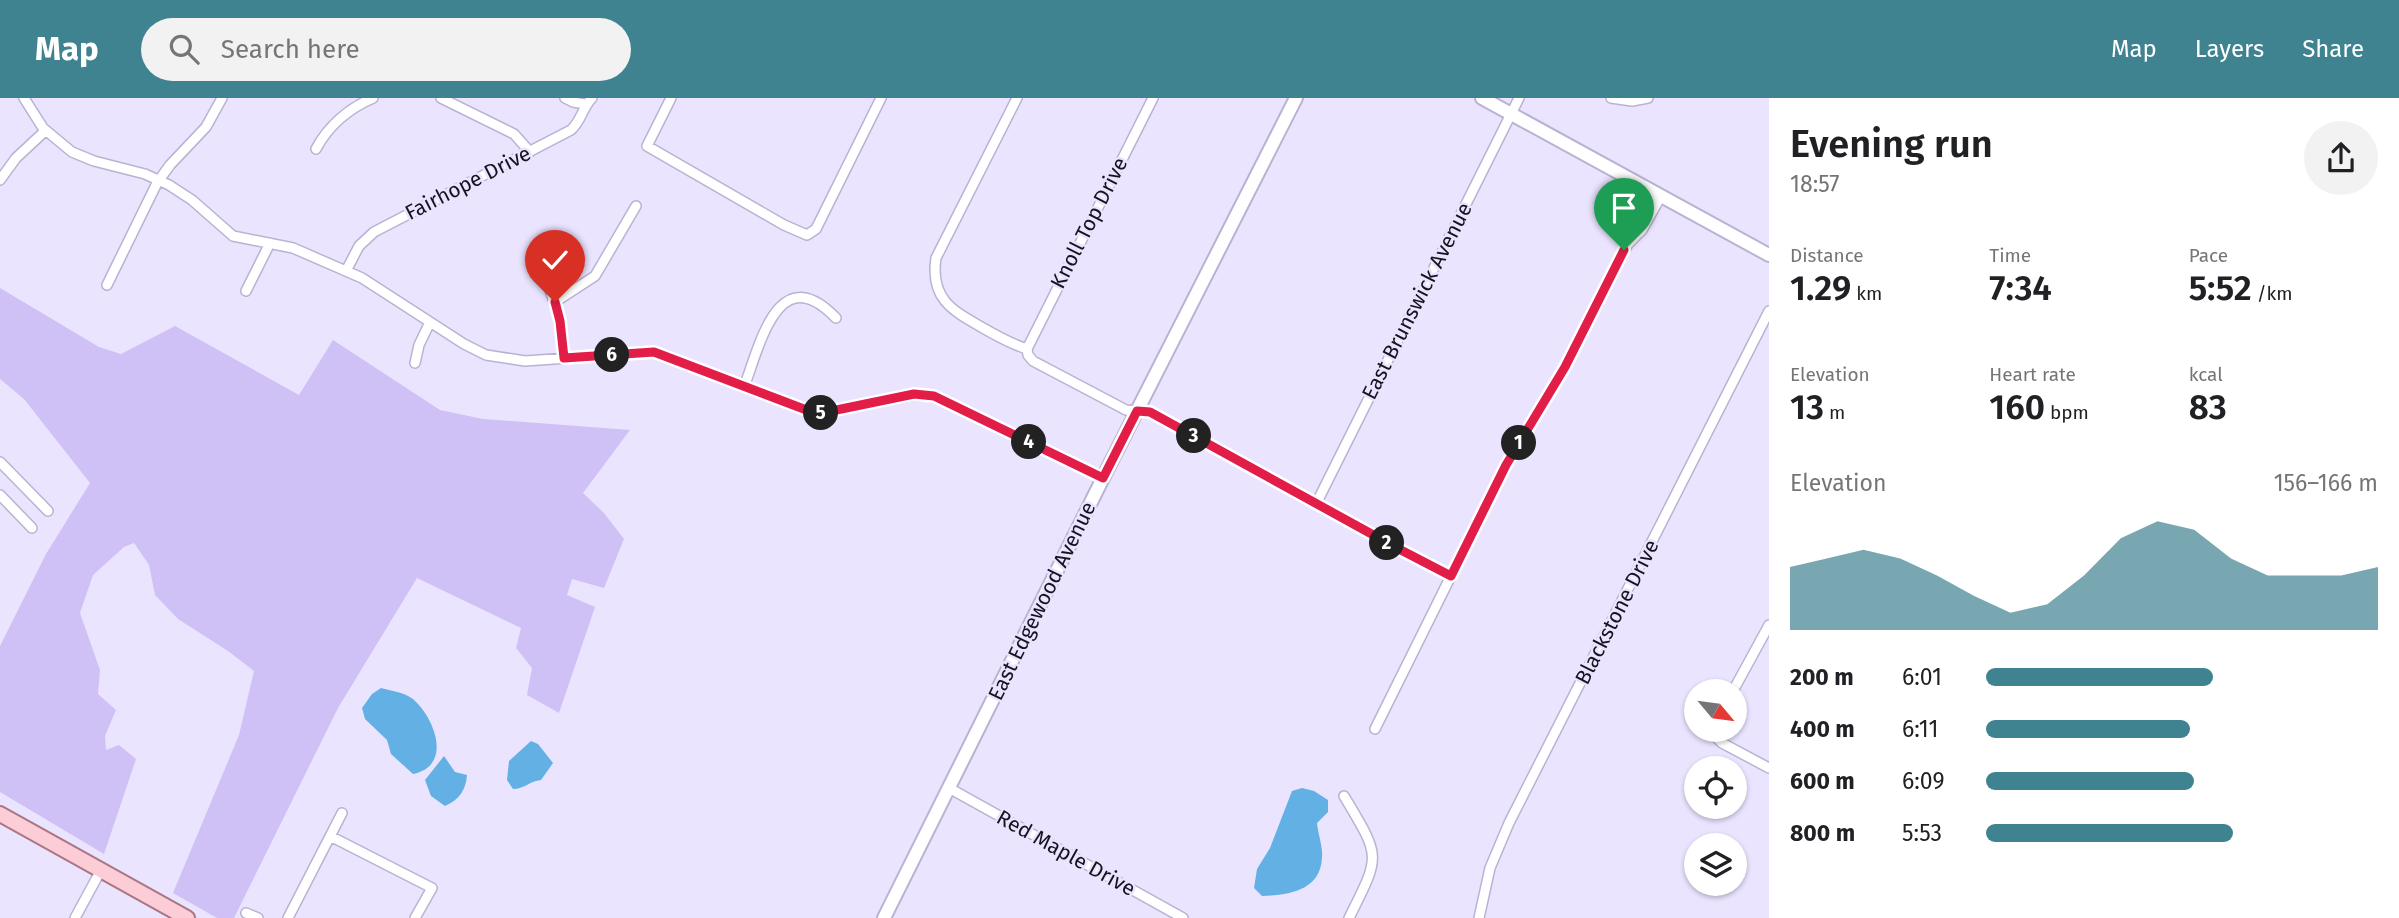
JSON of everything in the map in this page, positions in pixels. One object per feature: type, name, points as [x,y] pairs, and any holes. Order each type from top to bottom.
[{"type":"main road","name":"East Edgewood Avenue","points":[[884,918],[1296,98]]},
{"type":"main road","points":[[1482,98],[1769,255]]},
{"type":"main road","points":[[0,814],[187,918]]},
{"type":"street","points":[[24,98],[32,115],[45,131],[66,148],[81,156],[159,180],[192,200],[229,233],[243,239],[293,248],[370,282],[467,346],[494,357],[525,361],[654,352],[817,414],[914,394],[934,396],[1103,478]]},
{"type":"street","points":[[107,285],[159,180],[206,127],[222,98]]},
{"type":"street","points":[[316,149],[333,125],[355,107],[373,98]]},
{"type":"street","points":[[441,98],[514,134],[530,152]]},
{"type":"street","points":[[565,98],[573,102],[588,101]]},
{"type":"street","points":[[671,98],[646,146],[784,225],[803,234],[811,234],[816,229],[881,98]]},
{"type":"street","points":[[1017,98],[936,257],[934,269],[938,291],[948,305],[960,315],[1027,349],[1033,360],[1126,410],[1150,412],[1451,576]]},
{"type":"street","name":"Knoll Top Drive","points":[[1027,349],[1153,98]]},
{"type":"street","name":"East Brunswick Avenue","points":[[1316,504],[1519,98]]},
{"type":"street","points":[[1611,98],[1632,102],[1648,98]]},
{"type":"street","name":"Fairhope Drive","points":[[345,271],[359,246],[374,232],[575,126],[582,118],[588,101]]},
{"type":"street","points":[[0,180],[16,158],[45,131]]},
{"type":"street","points":[[1375,729],[1514,452],[1574,349],[1628,243],[1642,230],[1657,194]]},
{"type":"street","points":[[555,302],[595,276],[636,206]]},
{"type":"street","points":[[246,291],[270,243]]},
{"type":"street","points":[[540,262],[560,321],[564,358]]},
{"type":"street","points":[[744,387],[772,315],[783,302],[802,297],[822,304],[836,318]]},
{"type":"street","name":"Blackstone Drive","points":[[1479,918],[1490,868],[1503,836],[1769,311]]},
{"type":"street","points":[[415,363],[419,345],[430,322]]},
{"type":"street","points":[[0,462],[48,511]]},
{"type":"street","points":[[0,495],[32,527]]},
{"type":"street","points":[[1740,679],[1769,625]]},
{"type":"street","points":[[1721,742],[1769,768]]},
{"type":"street","name":"Red Maple Drive","points":[[949,788],[1183,918]]},
{"type":"street","points":[[1344,796],[1367,835],[1374,856],[1370,876],[1349,918]]},
{"type":"street","points":[[288,918],[342,813]]},
{"type":"street","points":[[330,836],[432,888],[415,918]]},
{"type":"street","points":[[75,918],[101,870]]},
{"type":"street","points":[[246,912],[258,918]]},
{"type":"shaded area","points":[[0,288],[99,347],[121,354],[175,326],[299,395],[333,340],[440,410],[483,419],[630,430],[583,493],[604,513],[624,539],[604,588],[572,579],[567,595],[595,607],[559,713],[527,695],[532,668],[516,648],[521,628],[417,578],[338,708],[234,918],[217,918],[173,893],[239,735],[254,671],[178,619],[155,595],[149,565],[134,543],[124,547],[93,575],[80,613],[100,670],[98,694],[116,710],[105,736],[106,750],[119,745],[136,759],[104,854],[0,792],[0,646],[46,554],[90,483],[24,399],[0,379]]},
{"type":"water","points":[[381,688],[413,699],[428,718],[436,741],[436,752],[433,762],[425,769],[413,774],[391,754],[387,740],[365,719],[362,708],[372,694]]},
{"type":"water","points":[[531,741],[538,744],[553,763],[541,780],[513,789],[507,780],[509,761]]},
{"type":"water","points":[[444,756],[455,772],[467,775],[461,794],[445,806],[431,796],[425,780]]},
{"type":"water","points":[[1302,788],[1314,791],[1328,800],[1328,812],[1317,823],[1322,853],[1320,868],[1316,877],[1301,889],[1262,896],[1254,888],[1257,869],[1270,848],[1292,791]]},
{"type":"route","points":[[555,302],[564,358],[654,352],[817,414],[914,394],[934,396],[1103,478],[1137,411],[1150,412],[1451,576],[1506,465],[1565,367],[1624,250]]}]
